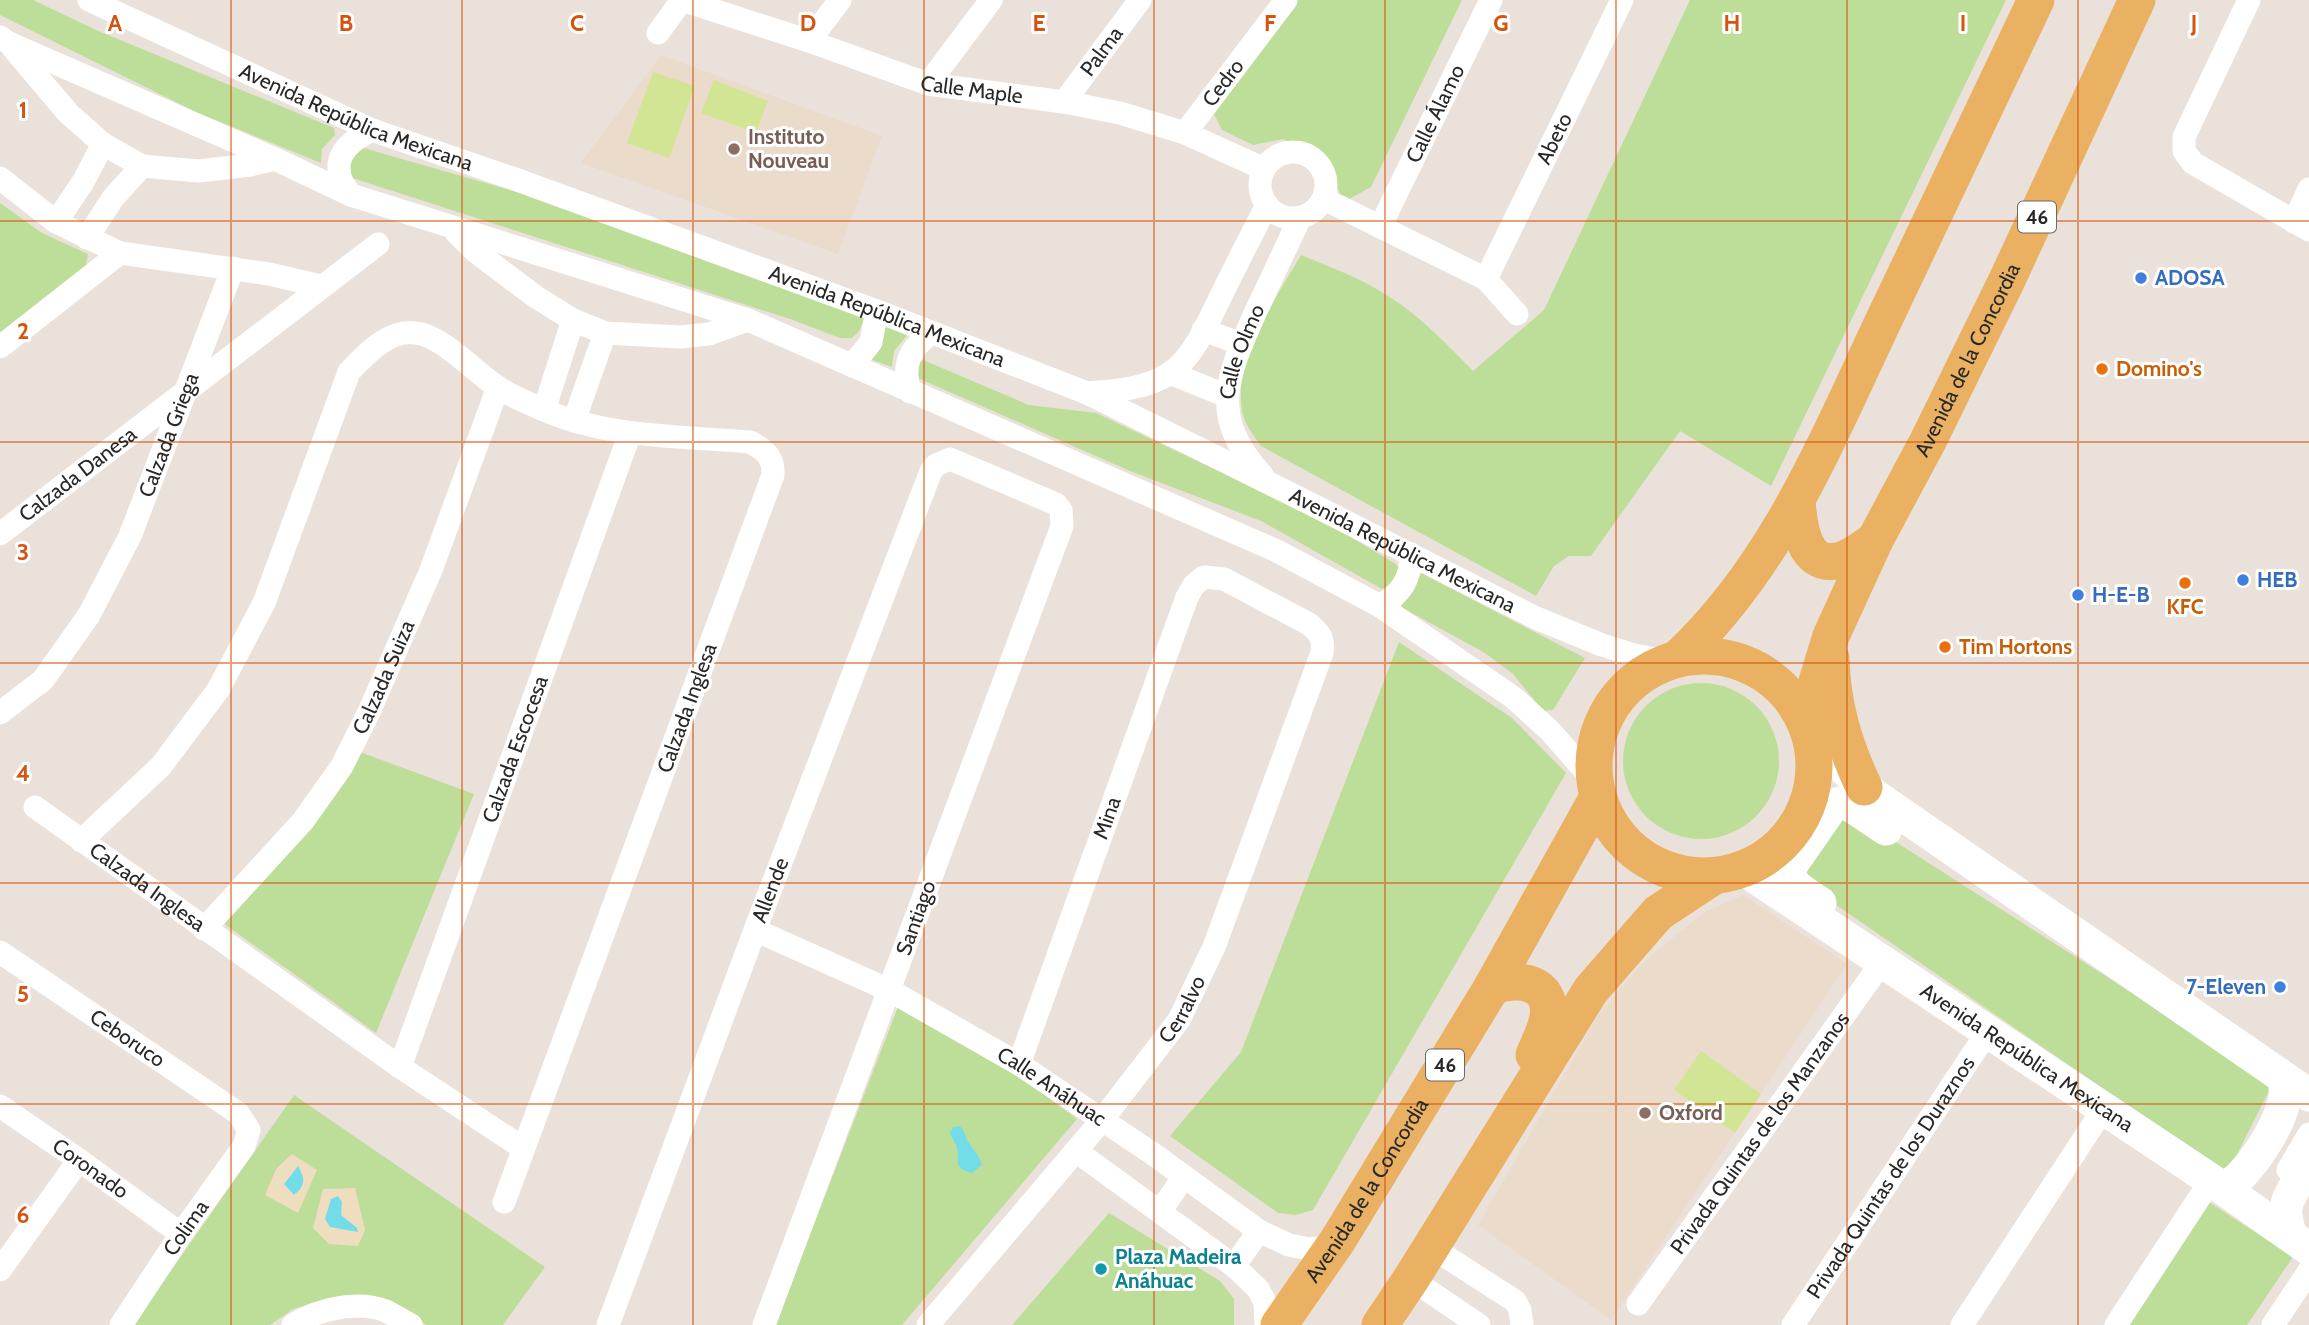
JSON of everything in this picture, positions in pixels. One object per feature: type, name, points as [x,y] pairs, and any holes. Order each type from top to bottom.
[{"type":"main road","name":"46","points":[[1674,660],[1702,636],[1739,591],[1797,502],[2036,0]]},
{"type":"main road","name":"Avenida de la Concordia","points":[[1808,731],[1831,636],[1875,540],[2007,282],[2137,0]]},
{"type":"main road","points":[[1797,502],[1802,539],[1815,555],[1825,560],[1837,561],[1875,540]]},
{"type":"main road","points":[[1831,636],[1835,705],[1842,738],[1864,787]]},
{"type":"main road","name":"46","points":[[1380,1325],[1580,1006],[1614,962],[1658,913],[1729,872],[1769,855],[1791,834],[1804,813],[1812,789],[1814,765],[1808,731],[1793,699],[1775,681],[1754,667],[1716,657],[1674,660],[1653,669],[1631,684],[1611,707],[1599,736],[1594,766],[1597,789]]},
{"type":"main road","points":[[1808,731],[1864,787],[2300,1082],[2284,1104],[2267,1140],[2236,1182],[2234,1196]]},
{"type":"main road","points":[[1597,789],[1609,822],[1626,844],[1648,861],[1669,871],[1691,876],[1729,872]]},
{"type":"main road","name":"Avenida de la Concordia","points":[[1279,1325],[1338,1240],[1492,988],[1597,789]]},
{"type":"main road","points":[[1870,954],[1854,929],[1791,882],[1788,874],[1790,867],[1831,808],[1839,803],[1847,803],[1907,843],[1915,844],[1930,834]]},
{"type":"main road","name":"Avenida República Mexicana","points":[[1729,872],[1870,954],[2104,1108],[2300,1242]]},
{"type":"main road","points":[[1492,988],[1517,980],[1529,983],[1540,990],[1547,1005],[1545,1027],[1509,1121]]},
{"type":"main road","points":[[2300,1242],[2285,1212],[2288,1200],[2309,1160]]},
{"type":"street","name":"Avenida República Mexicana","points":[[89,0],[372,130],[877,312],[1087,393],[1536,618],[1634,655],[1674,660]]},
{"type":"street","points":[[658,33],[682,0]]},
{"type":"street","name":"Calle Maple","points":[[682,0],[809,41],[928,84],[1064,102],[1120,113],[1185,132],[1265,169]]},
{"type":"street","points":[[809,41],[840,0]]},
{"type":"street","points":[[928,84],[991,0]]},
{"type":"street","name":"Palma","points":[[1064,102],[1140,0]]},
{"type":"street","name":"Cedro","points":[[1185,132],[1286,0]]},
{"type":"street","name":"Calle Álamo","points":[[1380,227],[1491,0]]},
{"type":"street","name":"Abeto","points":[[1486,279],[1622,0]]},
{"type":"street","points":[[2249,0],[2184,137],[2184,150],[2193,163],[2301,226],[2309,189]]},
{"type":"street","points":[[5,40],[68,113],[103,144],[142,166],[199,171],[275,159]]},
{"type":"street","points":[[5,40],[351,195],[748,320],[1278,551],[1380,606],[1522,704],[1597,789]]},
{"type":"street","points":[[351,195],[340,176],[341,157],[350,141],[372,130]]},
{"type":"street","points":[[57,222],[103,144]]},
{"type":"street","points":[[1303,153],[1321,166],[1326,187],[1324,199],[1310,214],[1300,218],[1285,217],[1266,205],[1260,181],[1272,160],[1281,154],[1303,153]]},
{"type":"street","points":[[87,238],[113,198],[142,166]]},
{"type":"street","points":[[0,178],[57,222],[120,253],[270,274],[321,286]]},
{"type":"street","points":[[1324,199],[1486,279],[1517,314]]},
{"type":"street","name":"Calle Olmo","points":[[1087,393],[1132,388],[1170,373],[1192,349],[1203,330],[1266,205]]},
{"type":"street","name":"Calle Olmo","points":[[1269,483],[1239,447],[1229,418],[1227,396],[1231,370],[1300,218]]},
{"type":"street","points":[[453,228],[476,252],[504,274],[573,320],[605,333],[680,337],[709,334],[748,320]]},
{"type":"street","name":"Calzada Danesa","points":[[0,534],[377,244]]},
{"type":"street","points":[[0,348],[120,253]]},
{"type":"street","name":"Calzada Griega","points":[[0,713],[43,680],[89,615],[130,536],[233,268]]},
{"type":"street","points":[[852,366],[871,342],[877,312]]},
{"type":"street","points":[[544,410],[573,320]]},
{"type":"street","points":[[1203,330],[1242,344]]},
{"type":"street","name":"Calzada Inglesa","points":[[81,841],[161,766],[218,690],[264,603],[349,372],[365,355],[384,341],[399,334],[415,332],[432,338],[498,387],[544,410],[574,421],[630,433],[750,442],[768,454],[774,464],[773,475],[504,1202]]},
{"type":"street","points":[[574,421],[605,333]]},
{"type":"street","points":[[909,392],[906,365],[911,352],[919,342],[932,334]]},
{"type":"street","points":[[1170,373],[1227,396]]},
{"type":"street","name":"Calzada Suiza","points":[[204,929],[303,821],[342,766],[369,712],[430,570],[498,387]]},
{"type":"street","name":"Calzada Escocesa","points":[[400,1067],[630,433]]},
{"type":"street","name":"Allende","points":[[608,1325],[755,930],[931,471],[942,460],[957,461],[1048,500],[1061,510]]},
{"type":"street","name":"Santiago","points":[[764,1325],[1062,526],[1061,510]]},
{"type":"street","points":[[1380,606],[1401,591],[1411,567],[1411,554]]},
{"type":"street","name":"Mina","points":[[1019,1064],[1187,597],[1194,585],[1204,578],[1224,579],[1318,631]]},
{"type":"street","name":"Cerralvo","points":[[928,1325],[1076,1152],[1179,1020],[1214,947],[1322,653],[1323,642],[1318,631]]},
{"type":"street","name":"Calzada Inglesa","points":[[35,807],[400,1067],[523,1149]]},
{"type":"street","name":"Calle Anáhuac","points":[[755,930],[889,990],[1019,1064],[1259,1231],[1289,1245],[1309,1249],[1321,1248],[1338,1240]]},
{"type":"street","name":"Ceboruco","points":[[0,952],[238,1113],[249,1130]]},
{"type":"street","name":"Privada Quintas de los Manzanos","points":[[1638,1304],[1870,954]]},
{"type":"street","name":"Privada Quintas de los Duraznos","points":[[1793,1325],[1988,1031]]},
{"type":"street","name":"Coronado","points":[[0,1106],[181,1234]]},
{"type":"street","points":[[1962,1325],[2104,1108]]},
{"type":"street","name":"Colima","points":[[121,1325],[244,1146],[249,1130]]},
{"type":"street","points":[[2116,1325],[2234,1196],[2309,1134]]},
{"type":"street","name":"Calle Anáhuac","points":[[1076,1152],[1234,1266],[1258,1289],[1265,1302],[1266,1325]]},
{"type":"street","points":[[0,1270],[79,1160]]},
{"type":"street","points":[[1160,1211],[1184,1177]]},
{"type":"street","points":[[1234,1266],[1259,1231]]},
{"type":"street","points":[[1431,1247],[1515,1301],[1520,1310],[1522,1325]]},
{"type":"street","points":[[2273,1325],[2309,1271]]},
{"type":"street","points":[[1410,1279],[1479,1325]]},
{"type":"street","points":[[293,1325],[319,1312],[362,1307],[385,1311],[411,1325]]},
{"type":"street","points":[[335,1325],[381,1325]]},
{"type":"shaded area","name":"Instituto Nouveau","points":[[661,55],[882,136],[838,254],[581,163]]},
{"type":"shaded area","name":"Oxford","points":[[1743,895],[1847,964],[1611,1320],[1478,1225],[1600,1012],[1647,959],[1703,913]]},
{"type":"green space","points":[[0,0],[33,0],[96,30],[334,128],[335,135],[322,149],[321,163],[196,112],[0,15]]},
{"type":"green space","points":[[1296,0],[1462,0],[1371,187],[1344,202],[1324,160],[1283,139],[1253,145],[1222,130],[1214,114],[1221,100]]},
{"type":"green space","points":[[1690,0],[2006,0],[1771,486],[1680,431],[1591,556],[1569,556],[1554,566],[1536,596],[1261,446],[1244,418],[1241,398],[1243,377],[1257,334],[1301,255],[1356,278],[1400,304],[1433,331],[1473,371],[1544,310]]},
{"type":"green space","points":[[653,72],[695,86],[669,158],[627,143]]},
{"type":"green space","points":[[714,80],[768,101],[756,133],[701,113]]},
{"type":"green space","points":[[360,147],[587,212],[859,313],[864,319],[859,331],[852,338],[840,338],[793,320],[349,177],[346,156]]},
{"type":"green space","points":[[0,203],[42,233],[88,254],[85,270],[0,334]]},
{"type":"green space","points":[[886,325],[909,333],[894,351],[892,367],[867,358]]},
{"type":"green space","points":[[923,360],[1029,405],[1096,413],[1318,518],[1396,564],[1400,570],[1395,581],[1382,589],[1261,521],[1130,471],[920,379],[915,373],[917,364]]},
{"type":"green space","points":[[1421,573],[1585,658],[1553,710],[1543,711],[1513,674],[1485,653],[1401,607]]},
{"type":"green space","points":[[1399,642],[1512,718],[1566,773],[1313,1210],[1296,1215],[1278,1213],[1170,1136],[1241,1052]]},
{"type":"green space","points":[[1701,683],[1731,689],[1756,706],[1773,731],[1779,761],[1773,791],[1756,816],[1731,833],[1701,839],[1671,833],[1646,816],[1629,791],[1623,761],[1629,731],[1646,706],[1671,689]]},
{"type":"green space","points":[[360,752],[474,794],[376,1033],[223,923]]},
{"type":"green space","points":[[1841,807],[2273,1083],[2227,1174],[1791,874]]},
{"type":"green space","points":[[898,1007],[999,1061],[1077,1119],[902,1325],[775,1325]]},
{"type":"green space","points":[[1701,1051],[1761,1094],[1735,1133],[1674,1090]]},
{"type":"green space","points":[[294,1095],[545,1267],[503,1325],[427,1325],[392,1304],[365,1296],[332,1298],[293,1309],[270,1325],[133,1325]]},
{"type":"green space","points":[[2209,1202],[2293,1257],[2247,1325],[2126,1325]]},
{"type":"green space","points":[[1109,1213],[1220,1281],[1234,1299],[1234,1325],[1012,1325]]},
{"type":"sand","points":[[292,1154],[317,1170],[298,1213],[265,1195],[276,1169]]},
{"type":"sand","points":[[355,1188],[365,1230],[358,1246],[329,1244],[313,1228],[323,1189]]},
{"type":"water","points":[[960,1126],[982,1165],[972,1173],[961,1169],[958,1164],[958,1153],[950,1132],[954,1127]]},
{"type":"water","points":[[298,1166],[303,1182],[294,1195],[284,1184]]},
{"type":"water","points":[[338,1196],[342,1202],[341,1215],[357,1228],[358,1232],[330,1227],[325,1219],[331,1199]]},
{"type":"place","name":"Instituto Nouveau","points":[[734,149]]},
{"type":"place","name":"ADOSA","points":[[2141,278]]},
{"type":"place","name":"Domino's","points":[[2102,369]]},
{"type":"place","name":"HEB","points":[[2243,580]]},
{"type":"place","name":"KFC","points":[[2185,583]]},
{"type":"place","name":"H-E-B","points":[[2078,595]]},
{"type":"place","name":"Tim Hortons","points":[[1945,647]]},
{"type":"place","name":"7-Eleven","points":[[2280,987]]},
{"type":"place","name":"Oxford","points":[[1645,1113]]},
{"type":"place","name":"Plaza Madeira Anáhuac","points":[[1101,1269]]}]
